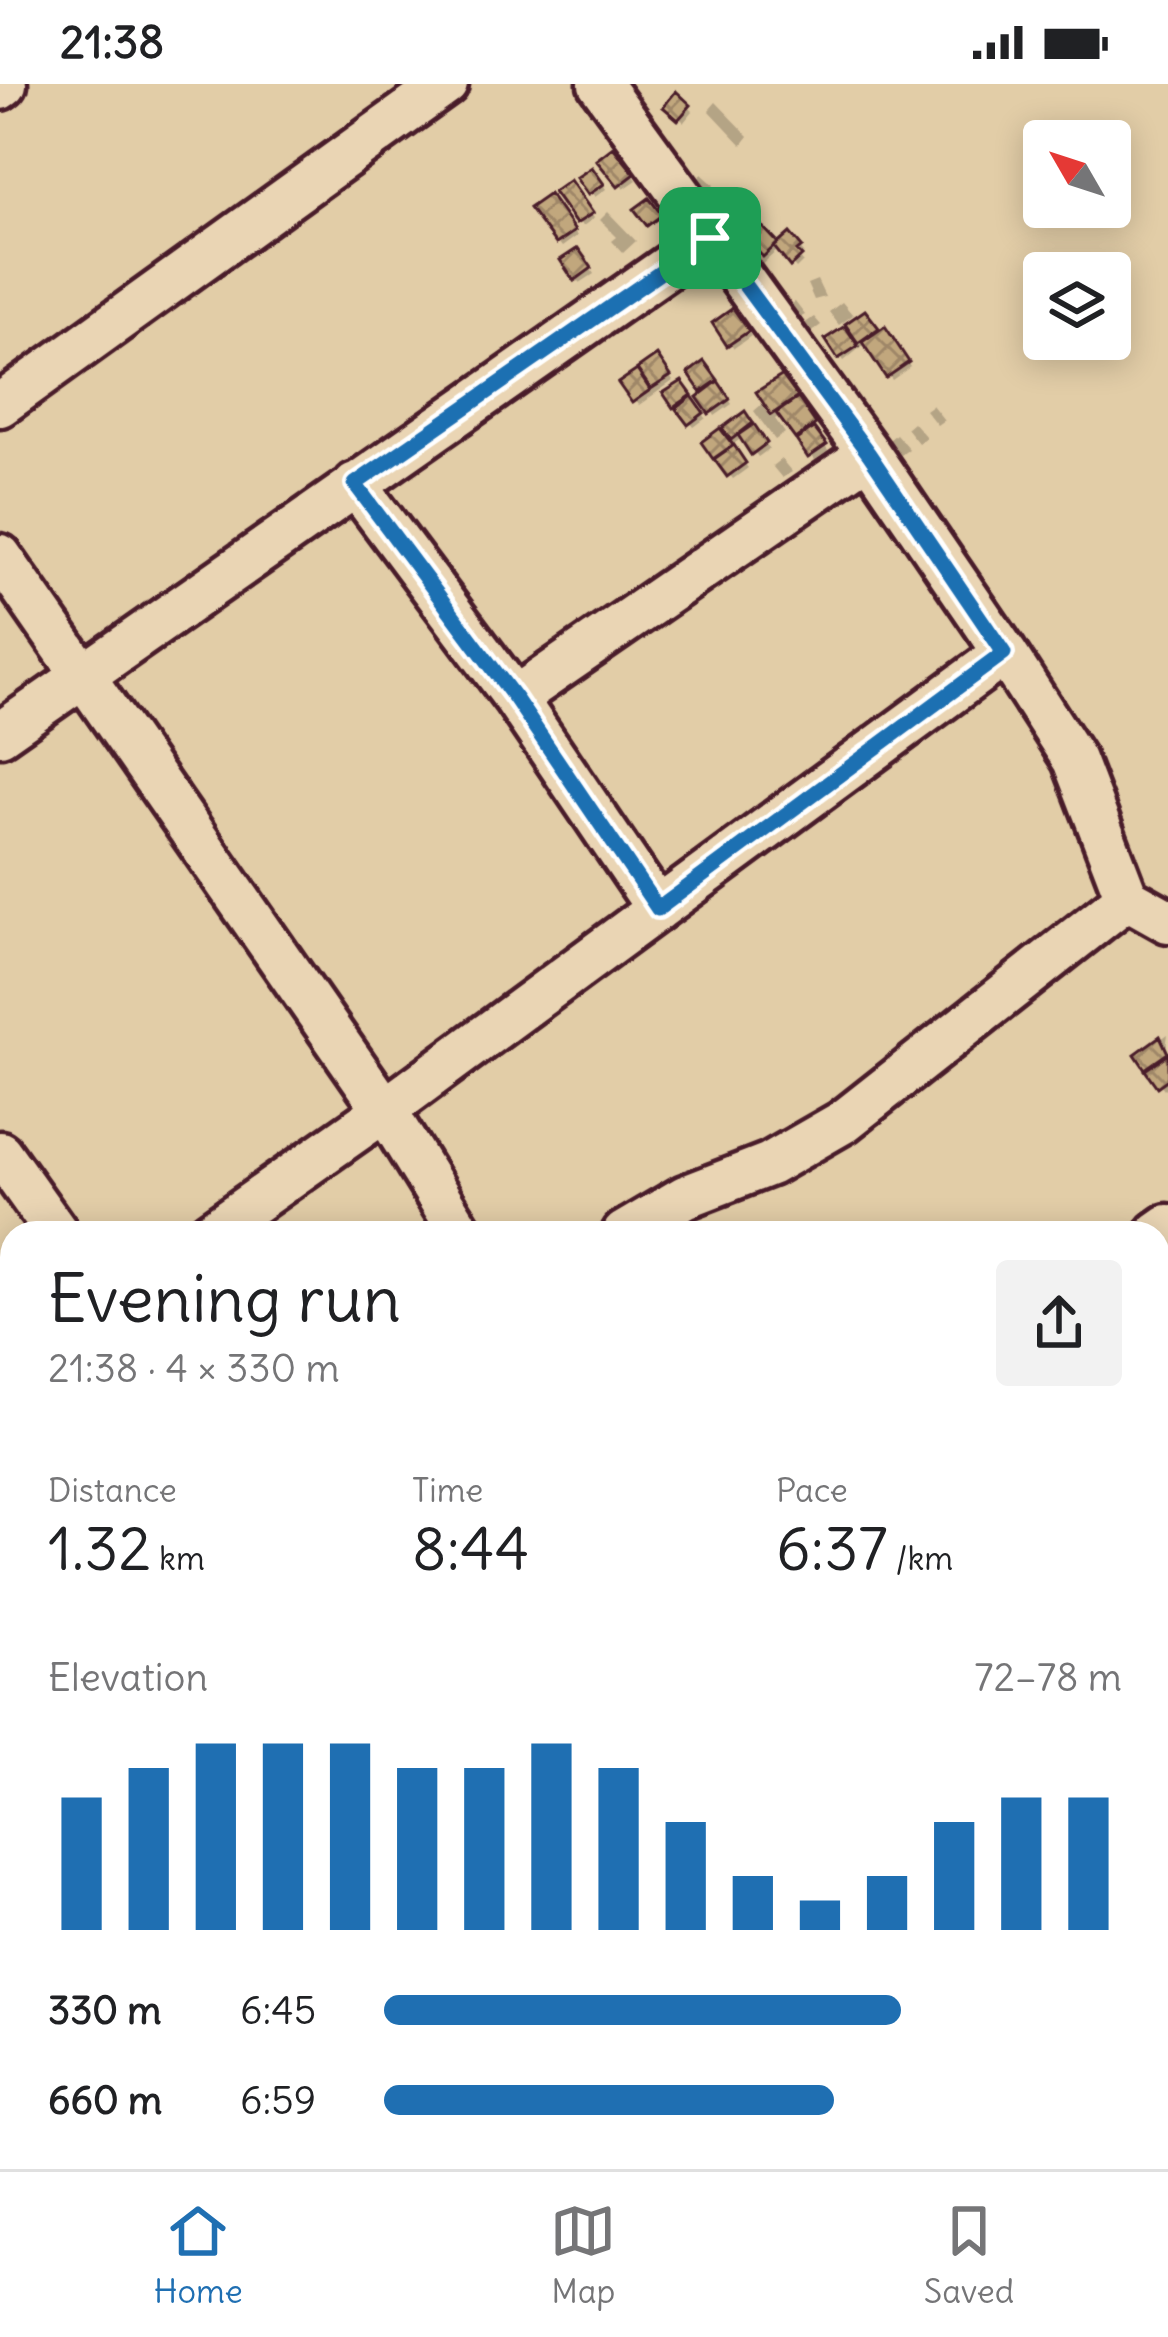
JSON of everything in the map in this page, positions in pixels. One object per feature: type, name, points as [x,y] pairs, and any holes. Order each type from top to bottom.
[{"type":"street","points":[[0,405],[446,84]]},
{"type":"street","points":[[600,84],[869,454],[1074,760],[1127,898],[1168,921]]},
{"type":"street","points":[[0,734],[710,238]]},
{"type":"street","points":[[515,698],[869,454]]},
{"type":"street","points":[[355,484],[515,698],[658,909]]},
{"type":"street","points":[[0,556],[385,1109],[454,1221]]},
{"type":"street","points":[[227,1221],[1004,653]]},
{"type":"street","points":[[644,1221],[685,1197],[770,1164],[843,1122],[1127,898]]},
{"type":"street","points":[[0,1153],[48,1221]]},
{"type":"building","points":[[676,91],[691,105],[678,120],[663,107]]},
{"type":"building","points":[[613,147],[635,174],[618,187],[596,160]]},
{"type":"building","points":[[592,167],[604,184],[588,195],[576,178]]},
{"type":"building","points":[[570,180],[593,213],[576,224],[553,192]]},
{"type":"building","points":[[549,194],[575,231],[556,244],[529,208]]},
{"type":"building","points":[[649,198],[662,215],[647,226],[634,209]]},
{"type":"building","points":[[761,225],[778,243],[763,257],[747,240]]},
{"type":"building","points":[[790,233],[802,247],[797,251],[802,256],[790,267],[774,247]]},
{"type":"building","points":[[578,248],[592,268],[574,281],[560,260]]},
{"type":"building","points":[[733,308],[749,331],[727,346],[712,323]]},
{"type":"building","points":[[865,310],[879,328],[858,343],[845,324]]},
{"type":"building","points":[[845,326],[858,346],[838,359],[825,339]]},
{"type":"building","points":[[885,326],[909,362],[886,378],[862,342]]},
{"type":"building","points":[[657,355],[671,376],[651,389],[637,369]]},
{"type":"building","points":[[704,361],[718,380],[701,392],[688,373]]},
{"type":"building","points":[[637,370],[650,390],[632,403],[618,383]]},
{"type":"building","points":[[783,375],[798,397],[771,415],[756,392]]},
{"type":"building","points":[[682,381],[692,395],[673,408],[663,393]]},
{"type":"building","points":[[718,381],[730,399],[709,414],[697,397]]},
{"type":"building","points":[[692,396],[704,413],[688,425],[676,409]]},
{"type":"building","points":[[798,398],[816,424],[795,439],[776,413]]},
{"type":"building","points":[[745,411],[753,423],[731,440],[722,428]]},
{"type":"building","points":[[754,424],[767,443],[751,455],[738,435]]},
{"type":"building","points":[[720,428],[733,445],[713,459],[701,442]]},
{"type":"building","points":[[814,428],[827,445],[808,458],[796,440]]},
{"type":"building","points":[[734,445],[746,463],[727,477],[714,459]]},
{"type":"building","points":[[1160,1036],[1168,1053],[1145,1069],[1135,1054]]},
{"type":"building","points":[[1168,1054],[1168,1079],[1157,1087],[1145,1070]]},
{"type":"route","points":[[710,238],[869,454],[1004,653],[658,909],[515,698],[355,484],[710,238]]}]
